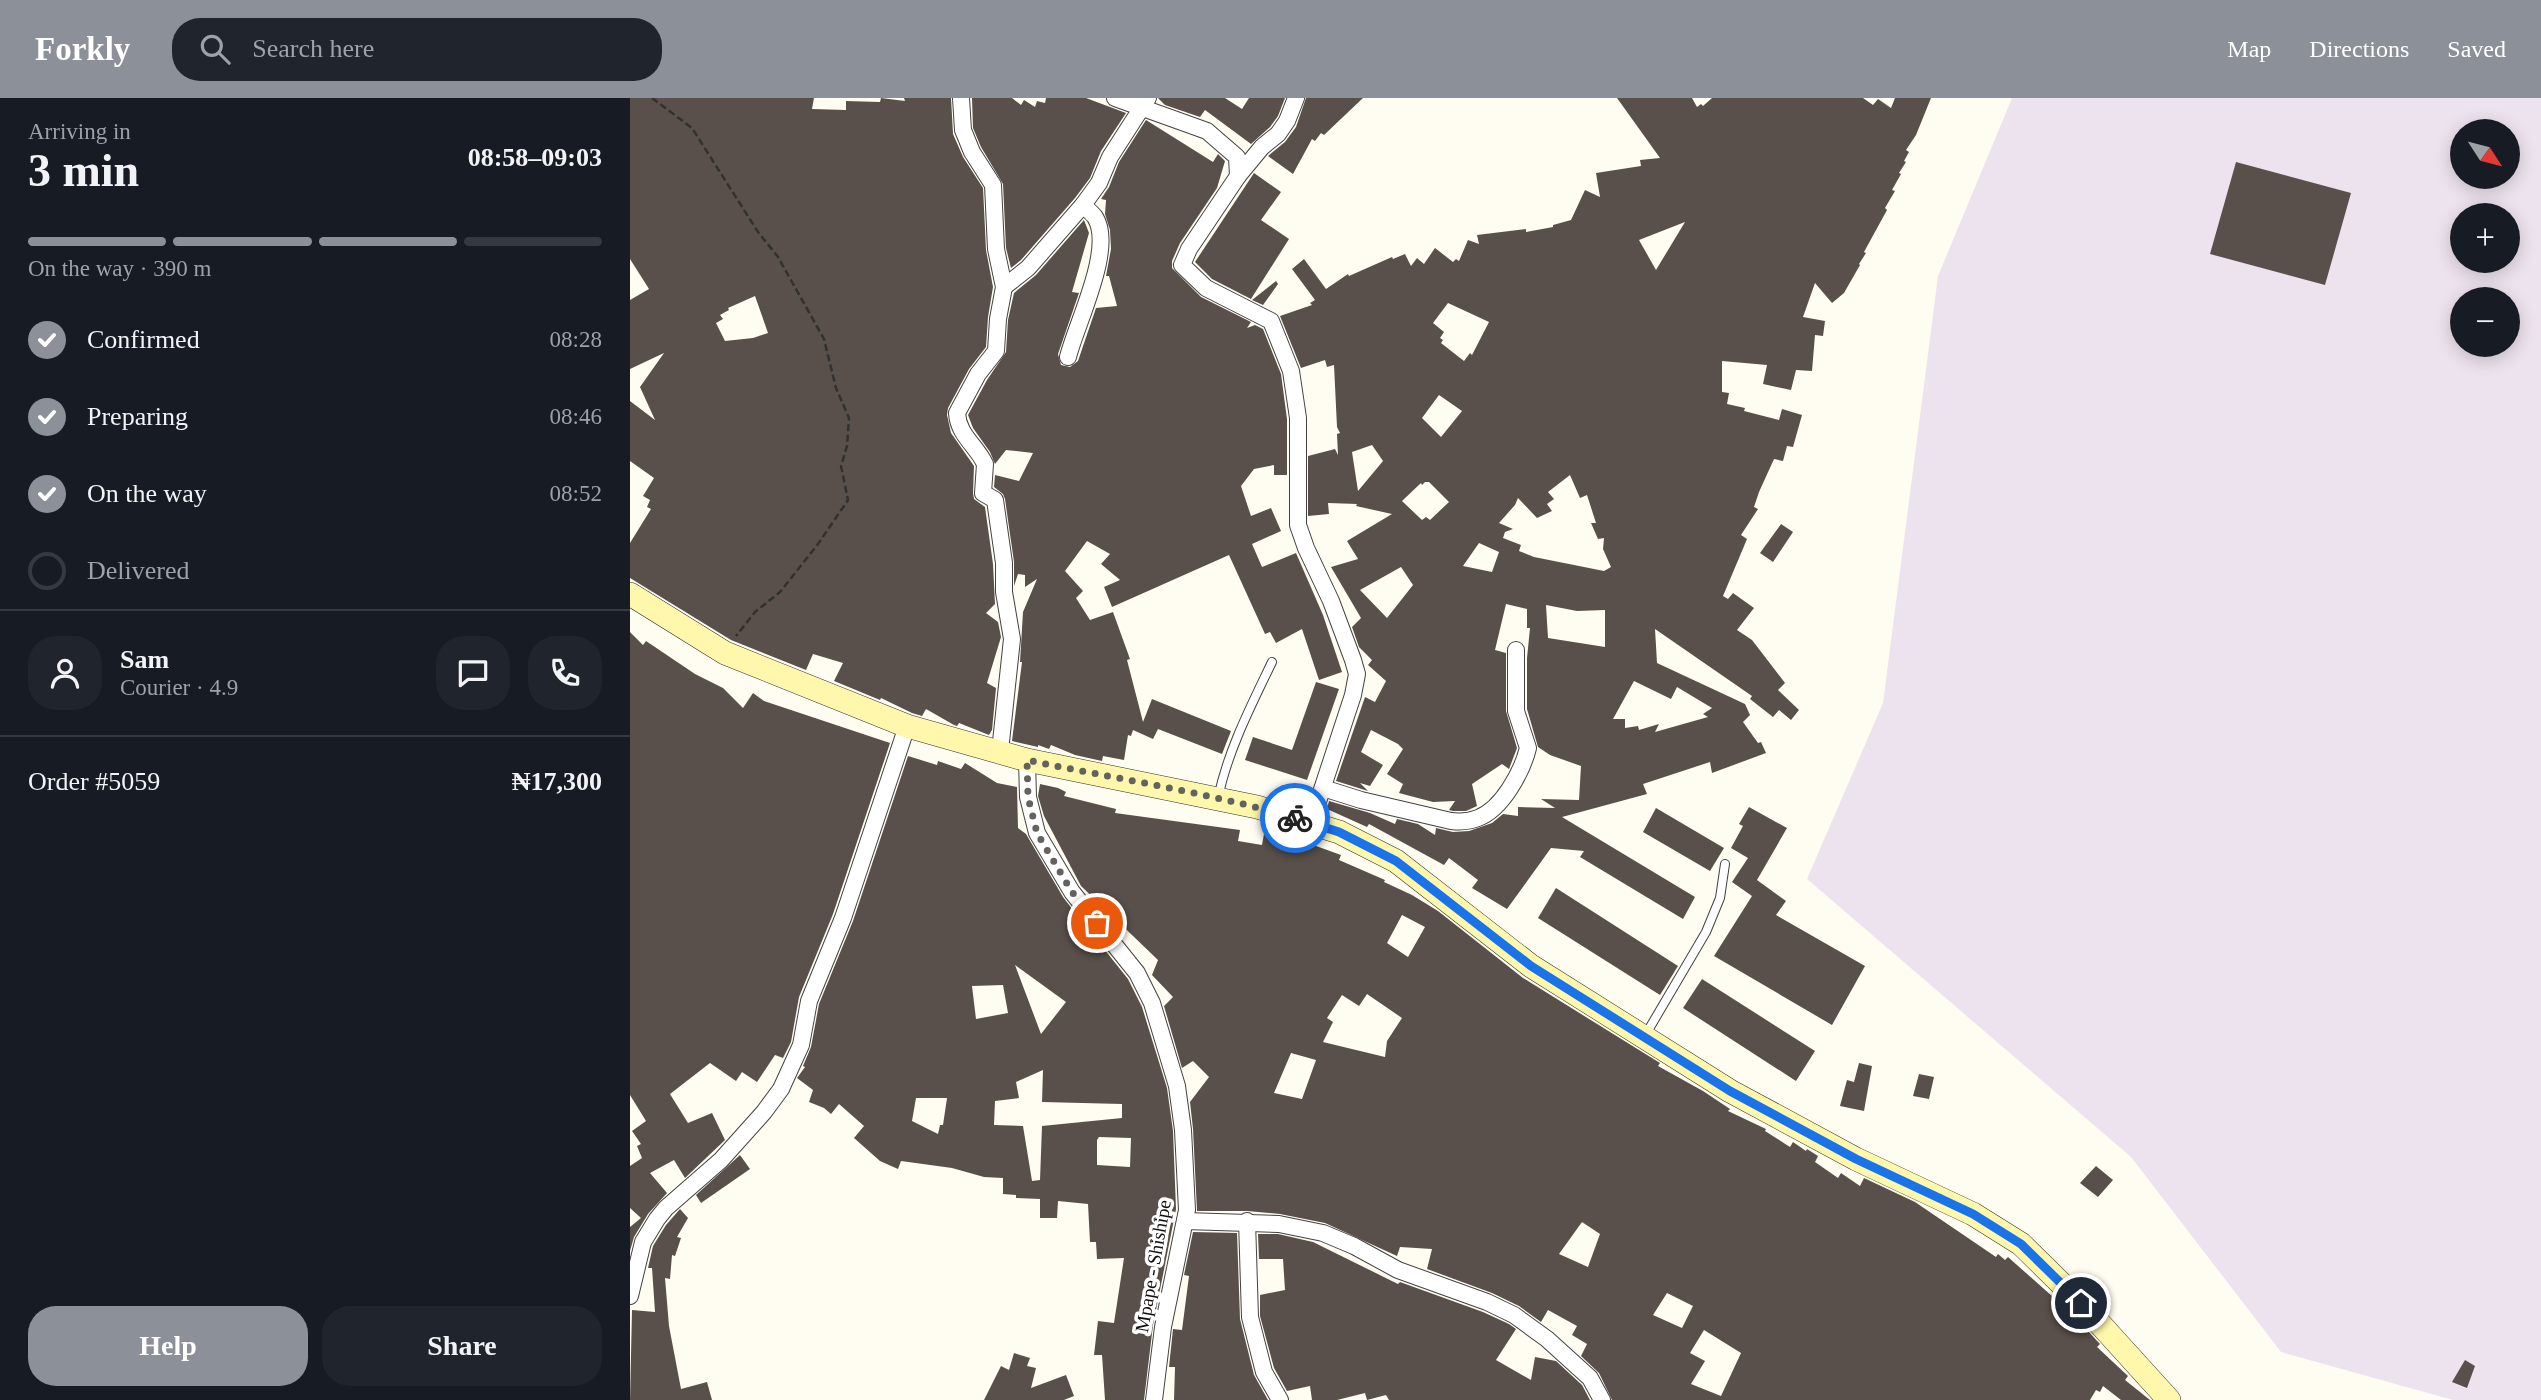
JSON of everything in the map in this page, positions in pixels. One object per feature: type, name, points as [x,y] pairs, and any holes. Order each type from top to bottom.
[{"type":"street","points":[[961,98],[963,130],[972,152],[993,186],[996,249],[1004,287],[998,318],[996,351],[978,374],[957,413],[964,436],[985,464],[983,493],[995,500],[1004,563],[1004,592],[1012,639],[1000,751]]},
{"type":"street","points":[[1115,98],[1144,103],[1207,131],[1237,157],[1238,176]]},
{"type":"street","points":[[1296,98],[1287,121],[1238,176],[1189,249],[1182,265],[1206,288],[1271,321],[1292,371],[1298,418],[1298,525],[1331,601],[1357,674],[1353,695],[1311,823]]},
{"type":"street","points":[[1004,287],[1028,268],[1083,205],[1099,183],[1110,157],[1144,103]]},
{"type":"street","points":[[1068,357],[1090,295],[1100,244],[1096,218],[1083,205]]},
{"type":"street","points":[[630,594],[726,653],[907,726],[1027,760],[1218,798],[1311,823],[1339,832],[1396,861],[1531,966],[1644,1037],[1780,1119],[1856,1159],[1973,1214],[2021,1244],[2081,1303],[2169,1400]]},
{"type":"street","points":[[1322,788],[1451,821],[1465,822],[1480,818],[1494,809],[1513,782],[1528,748],[1516,712],[1516,650]]},
{"type":"street","points":[[630,1296],[643,1242],[657,1219],[721,1160],[781,1089],[801,1045],[809,1001],[843,918],[907,726]]},
{"type":"street","name":"Mpape - Shishipe","points":[[1027,760],[1028,797],[1037,833],[1072,892],[1137,973],[1153,1003],[1177,1086],[1184,1130],[1187,1210],[1163,1327],[1154,1400]]},
{"type":"street","points":[[1185,1221],[1247,1221],[1303,1228],[1336,1238],[1398,1270],[1487,1302],[1547,1339],[1590,1378],[1602,1400]]},
{"type":"street","points":[[1247,1221],[1250,1317],[1264,1372],[1280,1400]]},
{"type":"lane","points":[[1218,798],[1224,770],[1272,662]]},
{"type":"lane","points":[[1644,1037],[1706,932],[1720,898],[1726,864]]},
{"type":"path","points":[[652,98],[664,109],[689,124],[758,232],[792,279],[824,339],[836,388],[849,418],[847,446],[841,466],[848,500],[780,592],[755,612],[733,639],[726,653]]},
{"type":"shaded area","points":[[2012,98],[2541,98],[2541,1400],[2453,1400],[2281,1352],[2131,1157],[1807,879],[1883,703],[1938,276]]},
{"type":"building","points":[[630,98],[814,98],[812,109],[846,110],[846,101],[951,98],[953,134],[963,157],[983,188],[986,250],[993,287],[986,347],[969,369],[948,408],[947,415],[951,433],[974,466],[974,499],[985,507],[993,564],[995,604],[986,613],[998,622],[1001,637],[987,683],[996,688],[992,730],[989,735],[959,723],[954,725],[926,709],[922,716],[912,713],[881,698],[880,700],[834,681],[843,663],[813,654],[806,670],[731,640],[630,578],[630,543],[651,509],[647,507],[650,500],[643,496],[654,478],[630,461],[630,401],[655,420],[640,387],[664,353],[630,369],[630,300],[649,289],[630,259]],"holes":[[[755,296],[768,333],[753,338],[725,341],[716,323],[723,319],[720,315],[729,310],[728,308]]]},
{"type":"building","points":[[972,98],[1012,98],[1021,105],[1024,100],[1035,107],[1037,101],[1045,103],[1046,98],[1086,98],[1126,113],[1101,151],[1090,178],[1021,260],[1011,268],[1006,248],[1003,184],[973,128]]},
{"type":"building","points":[[1158,98],[1225,98],[1242,109],[1249,98],[1285,98],[1270,127],[1251,144],[1205,110],[1200,117],[1165,105]]},
{"type":"building","points":[[1306,98],[1363,98],[1324,135],[1321,133],[1315,141],[1312,139],[1293,174],[1268,156],[1285,142],[1296,127]]},
{"type":"building","points":[[1617,98],[1692,98],[1697,107],[1701,104],[1703,106],[1712,98],[1863,98],[1873,105],[1878,99],[1891,108],[1895,98],[1931,98],[1916,135],[1906,150],[1909,152],[1904,161],[1906,162],[1892,190],[1895,191],[1885,208],[1887,210],[1844,293],[1832,303],[1815,283],[1803,317],[1825,321],[1823,336],[1815,335],[1812,371],[1796,370],[1791,390],[1763,384],[1767,365],[1722,361],[1722,392],[1729,393],[1727,404],[1779,420],[1782,409],[1802,415],[1793,447],[1787,446],[1783,461],[1774,459],[1759,492],[1754,507],[1758,509],[1741,535],[1747,539],[1723,596],[1728,599],[1733,593],[1754,608],[1737,630],[1752,640],[1785,683],[1778,690],[1799,710],[1791,720],[1779,710],[1773,717],[1750,699],[1752,696],[1655,629],[1657,663],[1745,704],[1750,715],[1743,722],[1758,743],[1761,742],[1766,753],[1712,773],[1710,762],[1643,784],[1647,794],[1562,817],[1695,897],[1683,919],[1580,857],[1584,851],[1551,848],[1507,909],[1472,888],[1478,880],[1449,858],[1444,865],[1369,824],[1367,827],[1327,809],[1329,801],[1370,813],[1395,824],[1397,819],[1418,824],[1435,835],[1436,828],[1453,832],[1469,831],[1492,823],[1503,814],[1518,816],[1518,807],[1555,808],[1541,799],[1579,800],[1581,766],[1550,755],[1538,747],[1527,709],[1530,628],[1527,628],[1527,609],[1506,604],[1495,650],[1506,653],[1506,711],[1517,748],[1509,769],[1502,764],[1472,784],[1477,806],[1466,811],[1453,811],[1449,810],[1455,801],[1433,802],[1399,793],[1403,784],[1387,774],[1403,749],[1371,730],[1361,752],[1383,765],[1370,786],[1360,783],[1368,791],[1336,781],[1365,697],[1375,702],[1386,681],[1368,665],[1372,660],[1359,647],[1352,627],[1361,618],[1331,567],[1358,559],[1347,541],[1392,514],[1356,506],[1357,504],[1328,503],[1329,514],[1308,516],[1308,456],[1335,449],[1338,455],[1337,434],[1340,433],[1337,427],[1334,365],[1327,367],[1325,360],[1301,368],[1280,316],[1312,305],[1310,303],[1315,300],[1292,269],[1304,259],[1326,289],[1348,274],[1349,276],[1405,254],[1411,266],[1417,258],[1424,264],[1435,248],[1453,262],[1456,259],[1459,261],[1468,240],[1479,244],[1477,235],[1526,229],[1526,232],[1553,227],[1571,220],[1585,190],[1600,197],[1596,173],[1641,166],[1640,160],[1660,158]],"holes":[[[1685,222],[1656,270],[1639,240]],[[1448,303],[1489,322],[1472,355],[1470,353],[1464,361],[1441,343],[1443,340],[1440,338],[1444,332],[1433,323]],[[1439,395],[1462,411],[1441,437],[1422,418]],[[1372,445],[1383,461],[1358,491],[1352,452]],[[1570,475],[1580,498],[1587,495],[1596,523],[1591,523],[1598,539],[1604,538],[1603,549],[1611,567],[1604,571],[1534,557],[1519,551],[1521,545],[1503,538],[1505,532],[1513,529],[1499,523],[1518,498],[1537,518],[1552,511],[1547,504],[1554,499],[1548,492]],[[1429,482],[1449,502],[1430,520],[1426,517],[1422,520],[1402,501],[1421,483],[1422,485]],[[1479,543],[1499,552],[1492,572],[1463,566]],[[1401,567],[1413,585],[1387,618],[1360,590]],[[1546,605],[1577,611],[1605,610],[1605,647],[1548,638]],[[1634,681],[1671,699],[1677,687],[1712,708],[1703,714],[1708,717],[1655,732],[1659,724],[1639,730],[1638,726],[1625,728],[1625,719],[1613,719]]]},
{"type":"building","points":[[1146,120],[1213,162],[1218,154],[1225,161],[1217,188],[1180,243],[1172,261],[1172,268],[1201,297],[1251,322],[1247,328],[1255,325],[1263,329],[1281,374],[1287,419],[1287,475],[1274,475],[1274,465],[1254,469],[1241,486],[1251,516],[1271,508],[1281,531],[1252,544],[1262,567],[1296,553],[1323,615],[1342,672],[1319,680],[1302,629],[1276,643],[1270,632],[1265,634],[1229,555],[1112,607],[1104,587],[1120,580],[1101,564],[1110,554],[1087,541],[1065,571],[1083,591],[1076,598],[1090,620],[1113,612],[1130,659],[1127,660],[1143,722],[1152,699],[1231,731],[1222,754],[1158,729],[1153,739],[1133,730],[1131,736],[1128,735],[1124,760],[1103,756],[1102,761],[1075,755],[1051,745],[1049,749],[1012,741],[1022,662],[1023,612],[1037,579],[1025,587],[1025,575],[1018,574],[1014,586],[1014,562],[1005,499],[994,487],[995,475],[1019,481],[1033,453],[1006,450],[995,464],[968,415],[1006,352],[1008,320],[1014,293],[1036,275],[1084,220],[1089,233],[1072,292],[1079,293],[1058,354],[1061,365],[1070,367],[1078,361],[1096,308],[1117,306],[1109,276],[1106,276],[1111,249],[1110,230],[1105,214],[1106,200],[1101,199],[1119,162]]},
{"type":"building","points":[[2236,162],[2351,193],[2325,285],[2210,254]]},
{"type":"building","points":[[1254,173],[1281,192],[1261,220],[1289,239],[1251,299],[1212,279],[1195,262]]},
{"type":"building","points":[[1276,281],[1278,284],[1263,305],[1252,300]]},
{"type":"building","points":[[1781,524],[1793,532],[1773,562],[1760,553]]},
{"type":"building","points":[[630,632],[643,645],[646,641],[695,674],[723,688],[743,708],[753,693],[764,701],[890,743],[833,914],[799,997],[791,1042],[783,1058],[775,1055],[757,1082],[742,1072],[736,1081],[710,1063],[670,1094],[688,1123],[712,1113],[725,1140],[685,1178],[674,1160],[650,1173],[667,1193],[648,1214],[634,1237],[630,1251],[630,1227],[641,1218],[630,1208],[630,1166],[642,1158],[637,1146],[641,1144],[632,1131],[646,1121],[630,1095]]},
{"type":"building","points":[[1316,682],[1339,689],[1307,780],[1245,760],[1253,737],[1292,750]]},
{"type":"building","points":[[908,756],[937,765],[938,761],[961,769],[965,763],[997,783],[1017,787],[1018,828],[1026,834],[1076,914],[1075,917],[1084,924],[1128,979],[1142,1007],[1167,1088],[1173,1131],[1176,1209],[1153,1325],[1144,1400],[1105,1400],[1102,1355],[1094,1355],[1098,1321],[1114,1323],[1124,1258],[1097,1259],[1096,1242],[1090,1242],[1088,1204],[1058,1201],[1057,1218],[1040,1218],[1040,1199],[1016,1198],[1016,1195],[1003,1194],[1003,1178],[984,1177],[952,1168],[901,1161],[898,1169],[880,1161],[854,1138],[864,1126],[839,1104],[831,1114],[809,1102],[813,1090],[797,1078],[805,1067],[803,1066],[811,1047],[819,1004],[853,921]],"holes":[[[1015,965],[1066,1002],[1041,1034]],[[1003,985],[1008,1013],[976,1019],[972,986]],[[1043,1070],[1042,1102],[1122,1104],[1122,1118],[1042,1126],[1040,1180],[1032,1181],[1023,1126],[994,1125],[995,1101],[1019,1098],[1016,1082]],[[916,1098],[947,1098],[943,1125],[940,1125],[938,1134],[912,1121]],[[1099,1137],[1131,1138],[1130,1167],[1097,1165]]]},
{"type":"building","points":[[1040,784],[1066,792],[1064,796],[1116,809],[1115,813],[1240,830],[1238,841],[1262,845],[1264,834],[1275,835],[1341,855],[1339,860],[1385,880],[1384,882],[1438,911],[1523,978],[1660,1063],[1658,1066],[1703,1091],[1730,1109],[1728,1111],[1766,1129],[1765,1131],[1790,1147],[1793,1142],[1818,1156],[1815,1162],[1838,1178],[1841,1173],[1860,1186],[1864,1178],[1915,1202],[1996,1257],[1998,1254],[2005,1260],[2008,1257],[2071,1313],[2100,1344],[2097,1347],[2128,1376],[2125,1380],[2150,1400],[2121,1400],[2103,1386],[2100,1392],[2096,1390],[2090,1400],[1612,1400],[1599,1373],[1581,1356],[1587,1344],[1572,1335],[1577,1326],[1548,1310],[1541,1322],[1519,1306],[1492,1293],[1427,1269],[1432,1249],[1400,1247],[1397,1256],[1325,1223],[1280,1214],[1197,1211],[1190,1102],[1209,1077],[1193,1061],[1182,1068],[1164,1006],[1173,997],[1152,975],[1158,960],[1081,886],[1044,816],[1038,796]],"holes":[[[1402,915],[1425,927],[1408,957],[1387,943]],[[1367,994],[1402,1018],[1387,1041],[1385,1057],[1323,1042],[1333,1022],[1327,1018],[1342,995],[1359,1006]],[[1291,1053],[1316,1060],[1302,1099],[1274,1093]],[[1582,1222],[1600,1234],[1588,1267],[1559,1254]],[[1667,1293],[1693,1306],[1682,1328],[1653,1315]],[[1704,1330],[1741,1353],[1721,1396],[1691,1384],[1705,1361],[1690,1353]]]},
{"type":"building","points":[[1749,807],[1787,828],[1757,880],[1786,901],[1776,915],[1865,966],[1832,1025],[1714,956],[1752,896],[1732,882],[1748,858],[1731,848],[1743,826],[1739,824]]},
{"type":"building","points":[[1656,808],[1724,848],[1710,871],[1643,832]]},
{"type":"building","points":[[1556,888],[1678,966],[1660,995],[1538,918]]},
{"type":"building","points":[[1702,979],[1815,1051],[1796,1081],[1683,1008]]},
{"type":"building","points":[[1859,1063],[1872,1066],[1864,1111],[1840,1106],[1847,1080],[1854,1082]]},
{"type":"building","points":[[1919,1074],[1934,1077],[1929,1099],[1913,1096]]},
{"type":"building","points":[[740,1155],[750,1169],[701,1203],[696,1195]]},
{"type":"building","points":[[2096,1166],[2113,1180],[2098,1197],[2080,1183]]},
{"type":"building","points":[[680,1209],[688,1218],[677,1237],[681,1238],[675,1256],[672,1255],[670,1279],[665,1278],[669,1326],[681,1389],[707,1382],[712,1400],[630,1400],[632,1310],[655,1312],[652,1268],[648,1268],[653,1246]]},
{"type":"building","points":[[1193,1232],[1237,1233],[1240,1319],[1254,1375],[1268,1400],[1174,1400],[1175,1367],[1169,1367],[1173,1329],[1182,1330],[1189,1276],[1184,1275]]},
{"type":"building","points":[[1258,1234],[1278,1234],[1313,1242],[1398,1284],[1400,1282],[1509,1324],[1516,1329],[1496,1360],[1531,1380],[1535,1357],[1556,1361],[1582,1385],[1590,1400],[1389,1400],[1386,1395],[1367,1400],[1365,1393],[1337,1400],[1312,1400],[1310,1386],[1287,1391],[1274,1368],[1260,1316],[1260,1295],[1285,1290],[1283,1259],[1259,1259]]},
{"type":"building","points":[[1014,1353],[1030,1358],[1027,1366],[1036,1368],[1031,1388],[1066,1375],[1074,1396],[1064,1400],[984,1400],[1001,1366],[1009,1370]]},
{"type":"building","points":[[2465,1360],[2475,1366],[2467,1388],[2452,1382]]},
{"type":"way so far","points":[[1097,923],[1072,892],[1037,833],[1028,797],[1027,760],[1218,798],[1295,818]]},
{"type":"route","points":[[1295,818],[1339,832],[1396,861],[1531,966],[1730,1091],[1856,1159],[1973,1214],[2021,1244],[2081,1303]]}]
